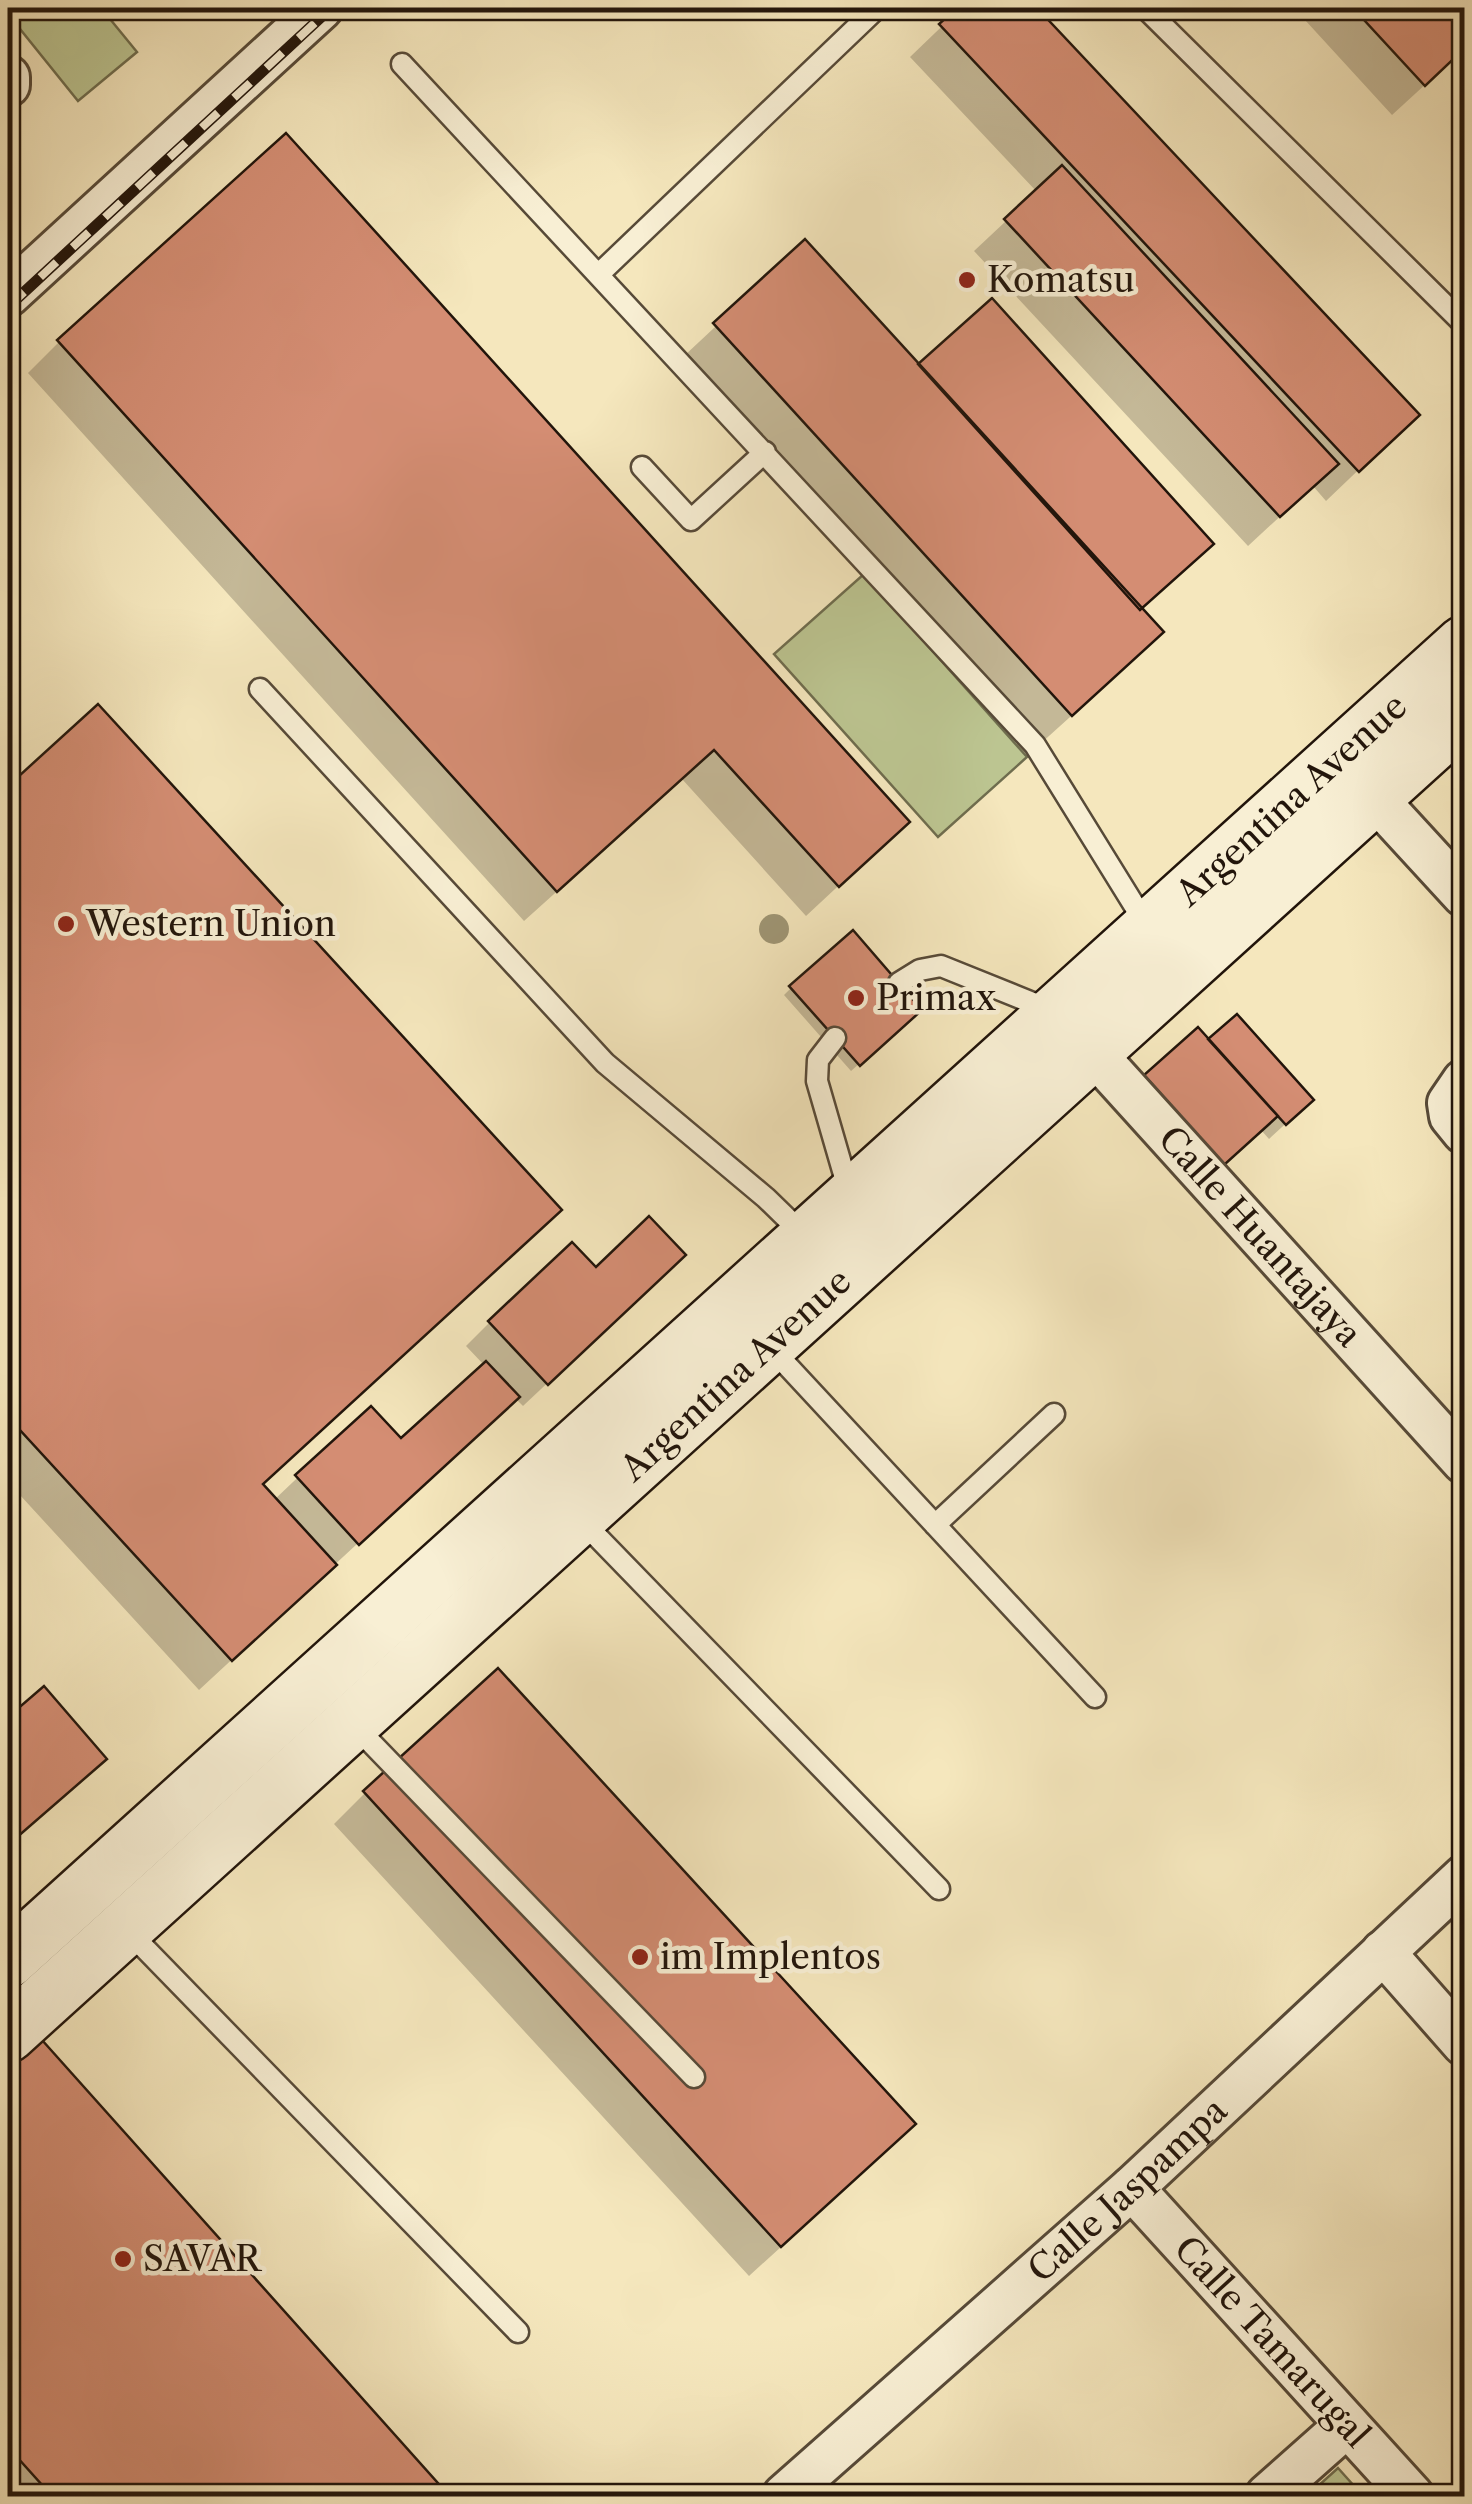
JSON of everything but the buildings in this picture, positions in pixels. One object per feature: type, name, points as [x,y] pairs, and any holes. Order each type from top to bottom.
[{"type":"main road","name":"Argentina Avenue","points":[[8,2034],[768,1345],[825,1258],[851,1199],[1464,644]]},
{"type":"main road","name":"Argentina Avenue","points":[[8,1960],[825,1258],[1094,1051],[1464,715]]},
{"type":"street","points":[[8,295],[320,8]]},
{"type":"street","points":[[1374,797],[1464,896]]},
{"type":"street","name":"Calle Huantajaya","points":[[1057,1012],[1464,1462]]},
{"type":"street","points":[[1464,1081],[1448,1103],[1451,1116],[1464,1132]]},
{"type":"street","name":"Calle Jaspampa","points":[[784,2496],[1132,2188],[1464,1876]]},
{"type":"street","points":[[1383,1952],[1464,2044]]},
{"type":"street","name":"Calle Tamarugal","points":[[1132,2188],[1412,2496]]},
{"type":"street","points":[[1268,2496],[1347,2425]]},
{"type":"lane","points":[[599,274],[877,8]]},
{"type":"lane","points":[[1144,8],[1464,324]]},
{"type":"lane","points":[[402,64],[1035,745],[1149,929]]},
{"type":"lane","points":[[642,468],[691,520],[764,452]]},
{"type":"lane","points":[[260,689],[605,1064],[766,1198],[825,1258]]},
{"type":"lane","points":[[898,983],[920,970],[941,966],[1057,1012]]},
{"type":"lane","points":[[835,1038],[818,1060],[816,1082],[851,1199]]},
{"type":"lane","points":[[768,1345],[1095,1697]]},
{"type":"lane","points":[[935,1525],[1054,1414]]},
{"type":"lane","points":[[579,1517],[939,1889]]},
{"type":"lane","points":[[352,1722],[694,2077]]},
{"type":"lane","points":[[125,1928],[518,2332]]},
{"type":"green space","points":[[8,8],[101,8],[137,52],[78,101],[8,14]]},
{"type":"green space","points":[[864,574],[1027,757],[938,837],[774,654]]},
{"type":"green space","points":[[1338,2468],[1363,2496],[1307,2496]]},
{"type":"railway","points":[[8,307],[331,8]]},
{"type":"place","name":"Komatsu","points":[[967,280]]},
{"type":"place","name":"Western Union","points":[[66,924]]},
{"type":"place","name":"Primax","points":[[856,998]]},
{"type":"place","name":"im Implentos","points":[[640,1957]]},
{"type":"place","name":"SAVAR","points":[[123,2259]]}]
